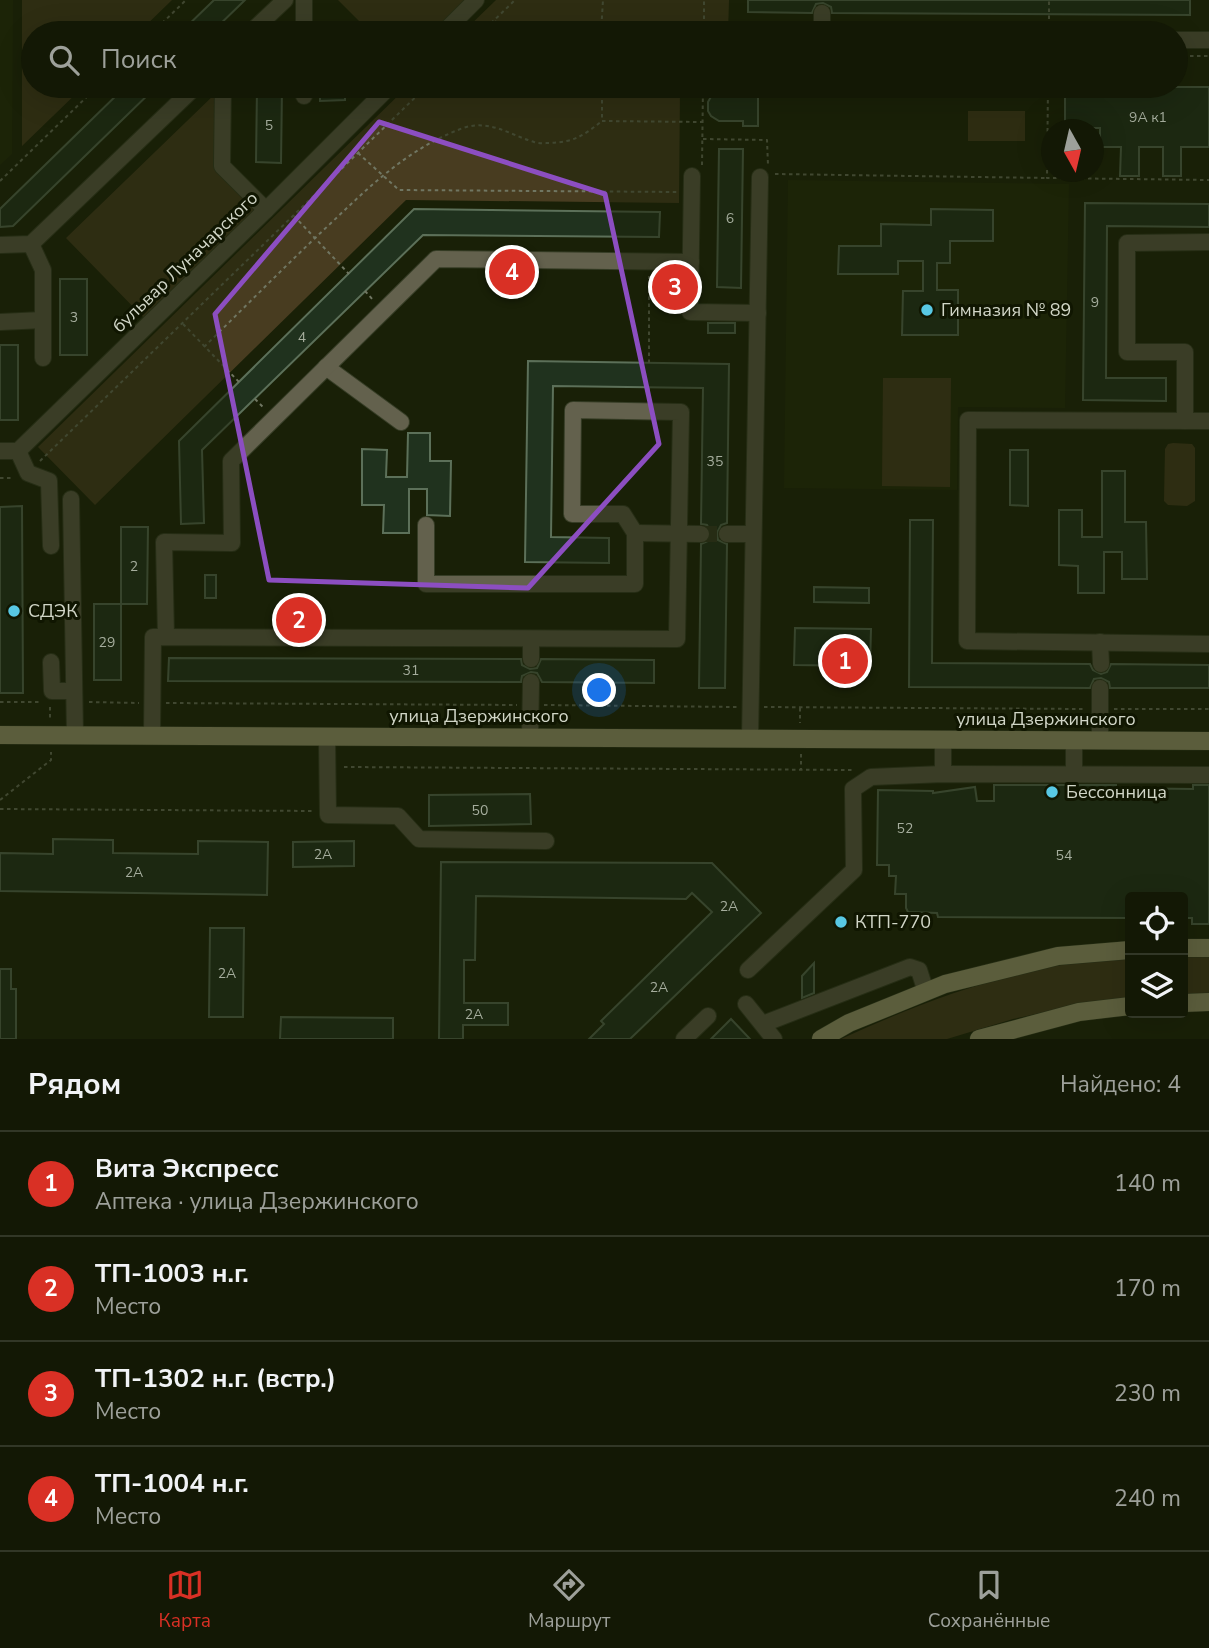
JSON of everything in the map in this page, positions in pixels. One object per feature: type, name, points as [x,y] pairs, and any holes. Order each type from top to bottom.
[{"type":"main road","name":"улица Дзержинского","points":[[0,735],[1209,741]]},
{"type":"main road","points":[[1188,948],[1209,948]]},
{"type":"main road","points":[[821,1039],[849,1023],[946,984],[1058,956],[1125,950]]},
{"type":"main road","points":[[1188,1003],[1209,1002]]},
{"type":"main road","points":[[979,1039],[1079,1012],[1125,1007]]},
{"type":"street","points":[[263,21],[285,0]]},
{"type":"street","points":[[304,0],[304,21]]},
{"type":"street","points":[[455,21],[476,0]]},
{"type":"street","points":[[822,13],[822,21]]},
{"type":"street","points":[[1188,40],[1209,40]]},
{"type":"street","points":[[0,245],[31,244],[183,98]]},
{"type":"street","points":[[223,98],[222,166],[266,210]]},
{"type":"street","name":"бульвар Луначарского","points":[[18,451],[378,98]]},
{"type":"street","points":[[750,739],[760,177]]},
{"type":"street","points":[[695,180],[690,312],[758,313]]},
{"type":"street","points":[[1185,421],[1185,352],[1127,352],[1127,243],[1209,242]]},
{"type":"street","points":[[31,244],[43,270],[43,358]]},
{"type":"street","points":[[166,637],[164,542],[232,543],[231,461],[436,259],[691,262]]},
{"type":"street","points":[[0,322],[43,320]]},
{"type":"street","points":[[327,367],[401,422]]},
{"type":"street","points":[[152,736],[153,638],[677,639],[681,412],[573,410],[572,514],[623,514],[635,533],[635,584],[426,584],[426,525]]},
{"type":"street","points":[[1209,421],[968,421],[967,641],[1209,644]]},
{"type":"street","points":[[0,451],[18,451],[28,473],[49,481],[51,546]]},
{"type":"street","points":[[71,499],[75,736]]},
{"type":"street","points":[[635,533],[701,534]]},
{"type":"street","points":[[727,534],[753,534]]},
{"type":"street","points":[[531,639],[531,659]]},
{"type":"street","points":[[1100,642],[1101,664]]},
{"type":"street","points":[[51,662],[52,691],[74,696]]},
{"type":"street","points":[[530,738],[531,682]]},
{"type":"street","points":[[1100,688],[1100,740]]},
{"type":"street","points":[[327,737],[328,815],[398,816],[419,839],[546,841]]},
{"type":"street","points":[[943,740],[943,774]]},
{"type":"street","points":[[1074,740],[1074,774]]},
{"type":"street","points":[[748,970],[854,870],[853,789],[871,777],[943,774],[1209,775]]},
{"type":"street","points":[[746,1004],[768,1034],[910,967],[919,970],[926,992]]},
{"type":"street","points":[[684,1039],[708,1016]]},
{"type":"path","points":[[164,21],[186,0]]},
{"type":"path","points":[[494,20],[515,0]]},
{"type":"path","points":[[602,21],[603,0]]},
{"type":"path","points":[[704,0],[704,21]]},
{"type":"path","points":[[1049,0],[1049,21]]},
{"type":"path","points":[[1188,56],[1209,56]]},
{"type":"path","points":[[0,181],[86,98]]},
{"type":"path","points":[[28,473],[415,98]]},
{"type":"path","points":[[602,98],[602,121]]},
{"type":"path","points":[[358,153],[399,190],[695,180],[702,139],[703,98]]},
{"type":"path","points":[[1047,119],[1048,98]]},
{"type":"path","points":[[204,347],[383,174],[427,143],[466,127],[486,125],[536,143],[553,143],[582,137],[602,121],[703,122]]},
{"type":"path","points":[[702,139],[767,140],[768,174],[1041,178]]},
{"type":"path","points":[[1104,179],[1209,180]]},
{"type":"path","points":[[293,215],[349,274]]},
{"type":"path","points":[[649,262],[649,363]]},
{"type":"path","points":[[182,323],[239,382]]},
{"type":"path","points":[[74,696],[152,703],[1209,709]]},
{"type":"path","points":[[0,702],[50,702],[51,735],[51,760],[0,800]]},
{"type":"path","points":[[344,767],[861,770]]},
{"type":"path","points":[[0,809],[320,811]]},
{"type":"highlighted area","points":[[379,122],[605,194],[659,444],[528,588],[269,580],[215,314]]},
{"type":"shaded area","points":[[0,0],[13,0],[12,154],[0,165]]},
{"type":"shaded area","points":[[22,0],[172,0],[150,21],[22,21]]},
{"type":"shaded area","points":[[338,0],[467,0],[446,21],[359,21]]},
{"type":"shaded area","points":[[496,0],[729,0],[728,21],[474,21]]},
{"type":"shaded area","points":[[22,98],[72,98],[22,146]]},
{"type":"shaded area","points":[[211,98],[217,98],[216,168],[256,209],[144,318],[66,238]]},
{"type":"shaded area","points":[[396,98],[680,98],[679,203],[406,200],[95,505],[38,447]]},
{"type":"shaded area","points":[[968,111],[1025,111],[1025,141],[968,141]]},
{"type":"shaded area","name":"Гимназия № 89","points":[[788,180],[1069,184],[1065,408],[958,407],[957,490],[784,488]]},
{"type":"shaded area","points":[[883,378],[951,378],[950,487],[882,486]]},
{"type":"shaded area","points":[[1168,444],[1192,444],[1195,448],[1195,501],[1187,506],[1168,505],[1164,501],[1165,449]]},
{"type":"shaded area","points":[[1209,955],[1209,998],[1188,999],[1188,956]]},
{"type":"shaded area","points":[[1125,958],[1125,1002],[1059,1009],[1013,1019],[947,1039],[841,1039],[915,1007],[966,989],[1018,974],[1077,963]]},
{"type":"building","points":[[214,0],[245,0],[223,21],[192,21]]},
{"type":"building","points":[[748,0],[1190,0],[1190,15],[832,13],[831,7],[823,3],[816,4],[812,13],[748,12]]},
{"type":"building","points":[[1188,87],[1209,87],[1209,147],[1181,147],[1181,176],[1163,176],[1163,147],[1139,147],[1139,176],[1120,176],[1121,147],[1104,147],[1104,119],[1065,119],[1065,98],[1188,98]]},
{"type":"building","points":[[114,98],[145,98],[13,226],[0,227],[0,209]]},
{"type":"building","points":[[257,98],[282,98],[281,163],[256,162]]},
{"type":"building","points":[[320,98],[345,98],[345,100],[320,101]]},
{"type":"building","points":[[710,98],[758,98],[758,126],[743,126],[743,121],[719,121],[708,111]]},
{"type":"building","points":[[719,149],[743,149],[741,288],[717,287]]},
{"type":"building","points":[[1085,203],[1209,204],[1209,227],[1107,226],[1106,378],[1166,378],[1166,401],[1083,400]]},
{"type":"building","points":[[414,209],[660,212],[659,237],[423,235],[202,450],[204,523],[181,524],[179,441]]},
{"type":"building","points":[[931,209],[993,210],[993,241],[950,241],[950,263],[937,263],[937,290],[958,290],[958,335],[902,335],[903,291],[923,291],[923,261],[898,261],[898,274],[838,274],[839,246],[881,246],[881,224],[931,225]]},
{"type":"building","points":[[60,279],[87,279],[87,355],[60,355]]},
{"type":"building","points":[[670,279],[680,279],[680,309],[670,309]]},
{"type":"building","points":[[708,323],[735,323],[735,333],[708,333]]},
{"type":"building","points":[[0,345],[18,345],[18,420],[0,420]]},
{"type":"building","points":[[528,361],[729,364],[727,523],[721,525],[717,533],[718,540],[727,544],[725,688],[699,688],[701,544],[710,540],[711,533],[707,525],[701,524],[703,388],[553,386],[551,537],[609,538],[609,563],[525,562]]},
{"type":"building","points":[[408,433],[430,433],[430,461],[451,461],[450,516],[427,515],[427,489],[409,489],[409,533],[383,533],[384,505],[362,505],[362,449],[387,450],[386,477],[407,477]]},
{"type":"building","points":[[1010,450],[1028,450],[1028,506],[1010,505]]},
{"type":"building","points":[[1102,471],[1125,471],[1125,522],[1146,522],[1147,579],[1122,579],[1122,552],[1104,552],[1104,593],[1078,593],[1078,566],[1059,565],[1059,510],[1082,510],[1082,537],[1102,537]]},
{"type":"building","points":[[22,506],[23,693],[0,693],[0,507]]},
{"type":"building","points":[[910,520],[933,520],[932,663],[1090,664],[1093,670],[1101,674],[1107,672],[1111,664],[1209,665],[1209,688],[1110,688],[1109,682],[1101,678],[1094,679],[1090,688],[909,687]]},
{"type":"building","points":[[121,527],[148,527],[147,604],[121,604]]},
{"type":"building","points":[[205,575],[216,575],[216,598],[205,598]]},
{"type":"building","points":[[814,587],[869,588],[869,603],[814,602]]},
{"type":"building","points":[[94,604],[121,604],[121,680],[94,680]]},
{"type":"building","points":[[795,628],[871,629],[870,666],[794,665]]},
{"type":"building","points":[[169,658],[521,659],[522,665],[530,669],[537,668],[541,659],[654,660],[654,683],[542,682],[537,673],[531,672],[522,676],[521,682],[168,681]]},
{"type":"building","points":[[994,785],[1116,785],[1116,788],[1193,789],[1193,785],[1209,785],[1209,924],[1192,924],[1192,918],[1188,918],[1188,892],[1125,892],[1125,918],[938,917],[937,913],[908,912],[906,894],[895,894],[896,876],[889,876],[889,865],[877,865],[878,790],[933,793],[975,787],[977,801],[994,801]]},
{"type":"building","points":[[530,794],[531,824],[429,826],[429,795]]},
{"type":"building","points":[[53,839],[113,840],[113,853],[198,854],[198,841],[268,842],[267,895],[0,891],[0,853],[53,854]]},
{"type":"building","points":[[354,841],[354,866],[293,867],[293,842]]},
{"type":"building","points":[[441,862],[712,863],[761,913],[630,1039],[589,1039],[604,1024],[601,1021],[712,912],[692,893],[686,899],[476,896],[475,960],[464,960],[464,1003],[508,1003],[508,1025],[463,1025],[463,1039],[439,1039]]},
{"type":"building","points":[[210,928],[244,928],[243,1017],[209,1017]]},
{"type":"building","points":[[814,963],[814,993],[802,998],[802,976]]},
{"type":"building","points":[[0,969],[11,969],[11,989],[16,989],[16,1039],[0,1039]]},
{"type":"building","points":[[281,1017],[393,1018],[393,1039],[280,1039]]},
{"type":"building","points":[[731,1019],[750,1039],[711,1039]]},
{"type":"tunnel","points":[[701,534],[727,534]]},
{"type":"place","name":"ТП-1004 н.г.","points":[[512,272]]},
{"type":"place","name":"ТП-1302 н.г. (встр.)","points":[[675,287]]},
{"type":"place","name":"Гимназия № 89","points":[[927,310]]},
{"type":"place","name":"СДЭК","points":[[14,611]]},
{"type":"place","name":"ТП-1003 н.г.","points":[[299,620]]},
{"type":"place","name":"Вита Экспресс","points":[[845,661]]},
{"type":"place","name":"Бессонница","points":[[1052,792]]},
{"type":"place","name":"КТП-770","points":[[841,922]]}]
